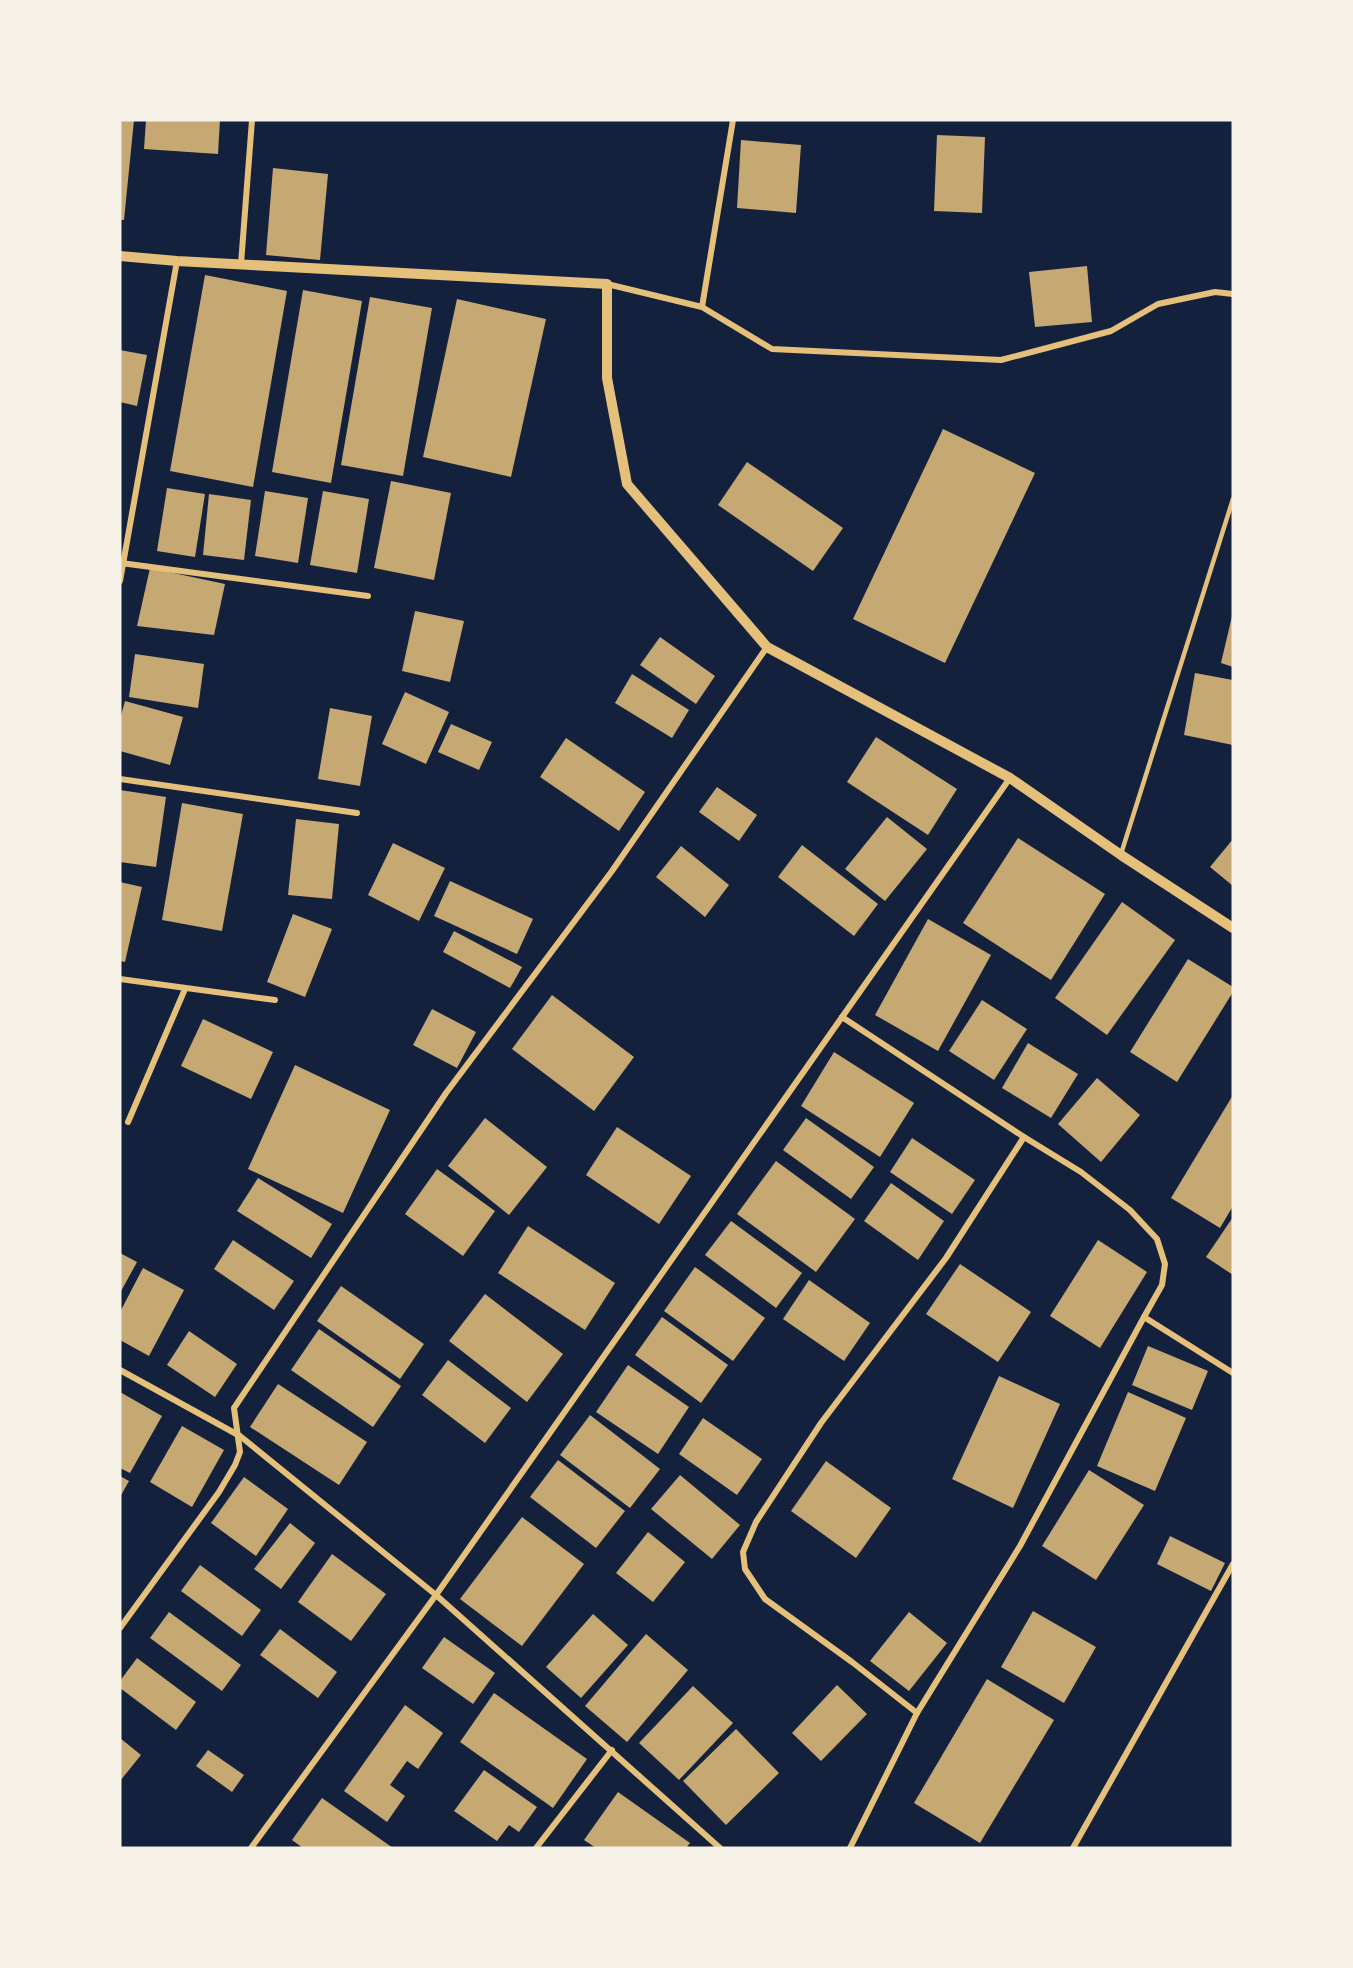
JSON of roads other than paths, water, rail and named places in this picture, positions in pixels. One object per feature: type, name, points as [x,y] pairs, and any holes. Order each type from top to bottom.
[{"type":"street","points":[[241,264],[252,120]]},
{"type":"street","points":[[702,307],[733,120]]},
{"type":"street","points":[[120,256],[607,284],[702,307],[772,349],[1001,360],[1111,331],[1158,304],[1215,292],[1233,294]]},
{"type":"street","points":[[120,581],[177,261]]},
{"type":"street","points":[[607,284],[608,378],[627,484],[767,647],[1010,778],[1120,855],[1233,928]]},
{"type":"street","points":[[122,563],[368,596]]},
{"type":"street","points":[[120,1628],[219,1492],[235,1465],[240,1452],[240,1436],[234,1408],[446,1093],[612,871],[767,647]]},
{"type":"street","points":[[251,1848],[436,1595],[1010,778]]},
{"type":"street","points":[[120,779],[357,813]]},
{"type":"street","points":[[120,980],[275,1000]]},
{"type":"street","points":[[128,1122],[185,989]]},
{"type":"street","points":[[842,1017],[1024,1137],[1082,1172],[1130,1210],[1157,1239],[1165,1264],[1162,1285],[1020,1546],[917,1713],[850,1848]]},
{"type":"street","points":[[917,1713],[852,1662],[765,1599],[745,1569],[743,1552],[756,1522],[821,1423],[946,1258],[1024,1137]]},
{"type":"street","points":[[1144,1317],[1233,1373]]},
{"type":"street","points":[[120,1370],[240,1436],[436,1595],[720,1848]]},
{"type":"street","points":[[1073,1848],[1233,1564]]},
{"type":"street","points":[[536,1848],[612,1750]]},
{"type":"lane","points":[[1120,855],[1233,499]]}]
